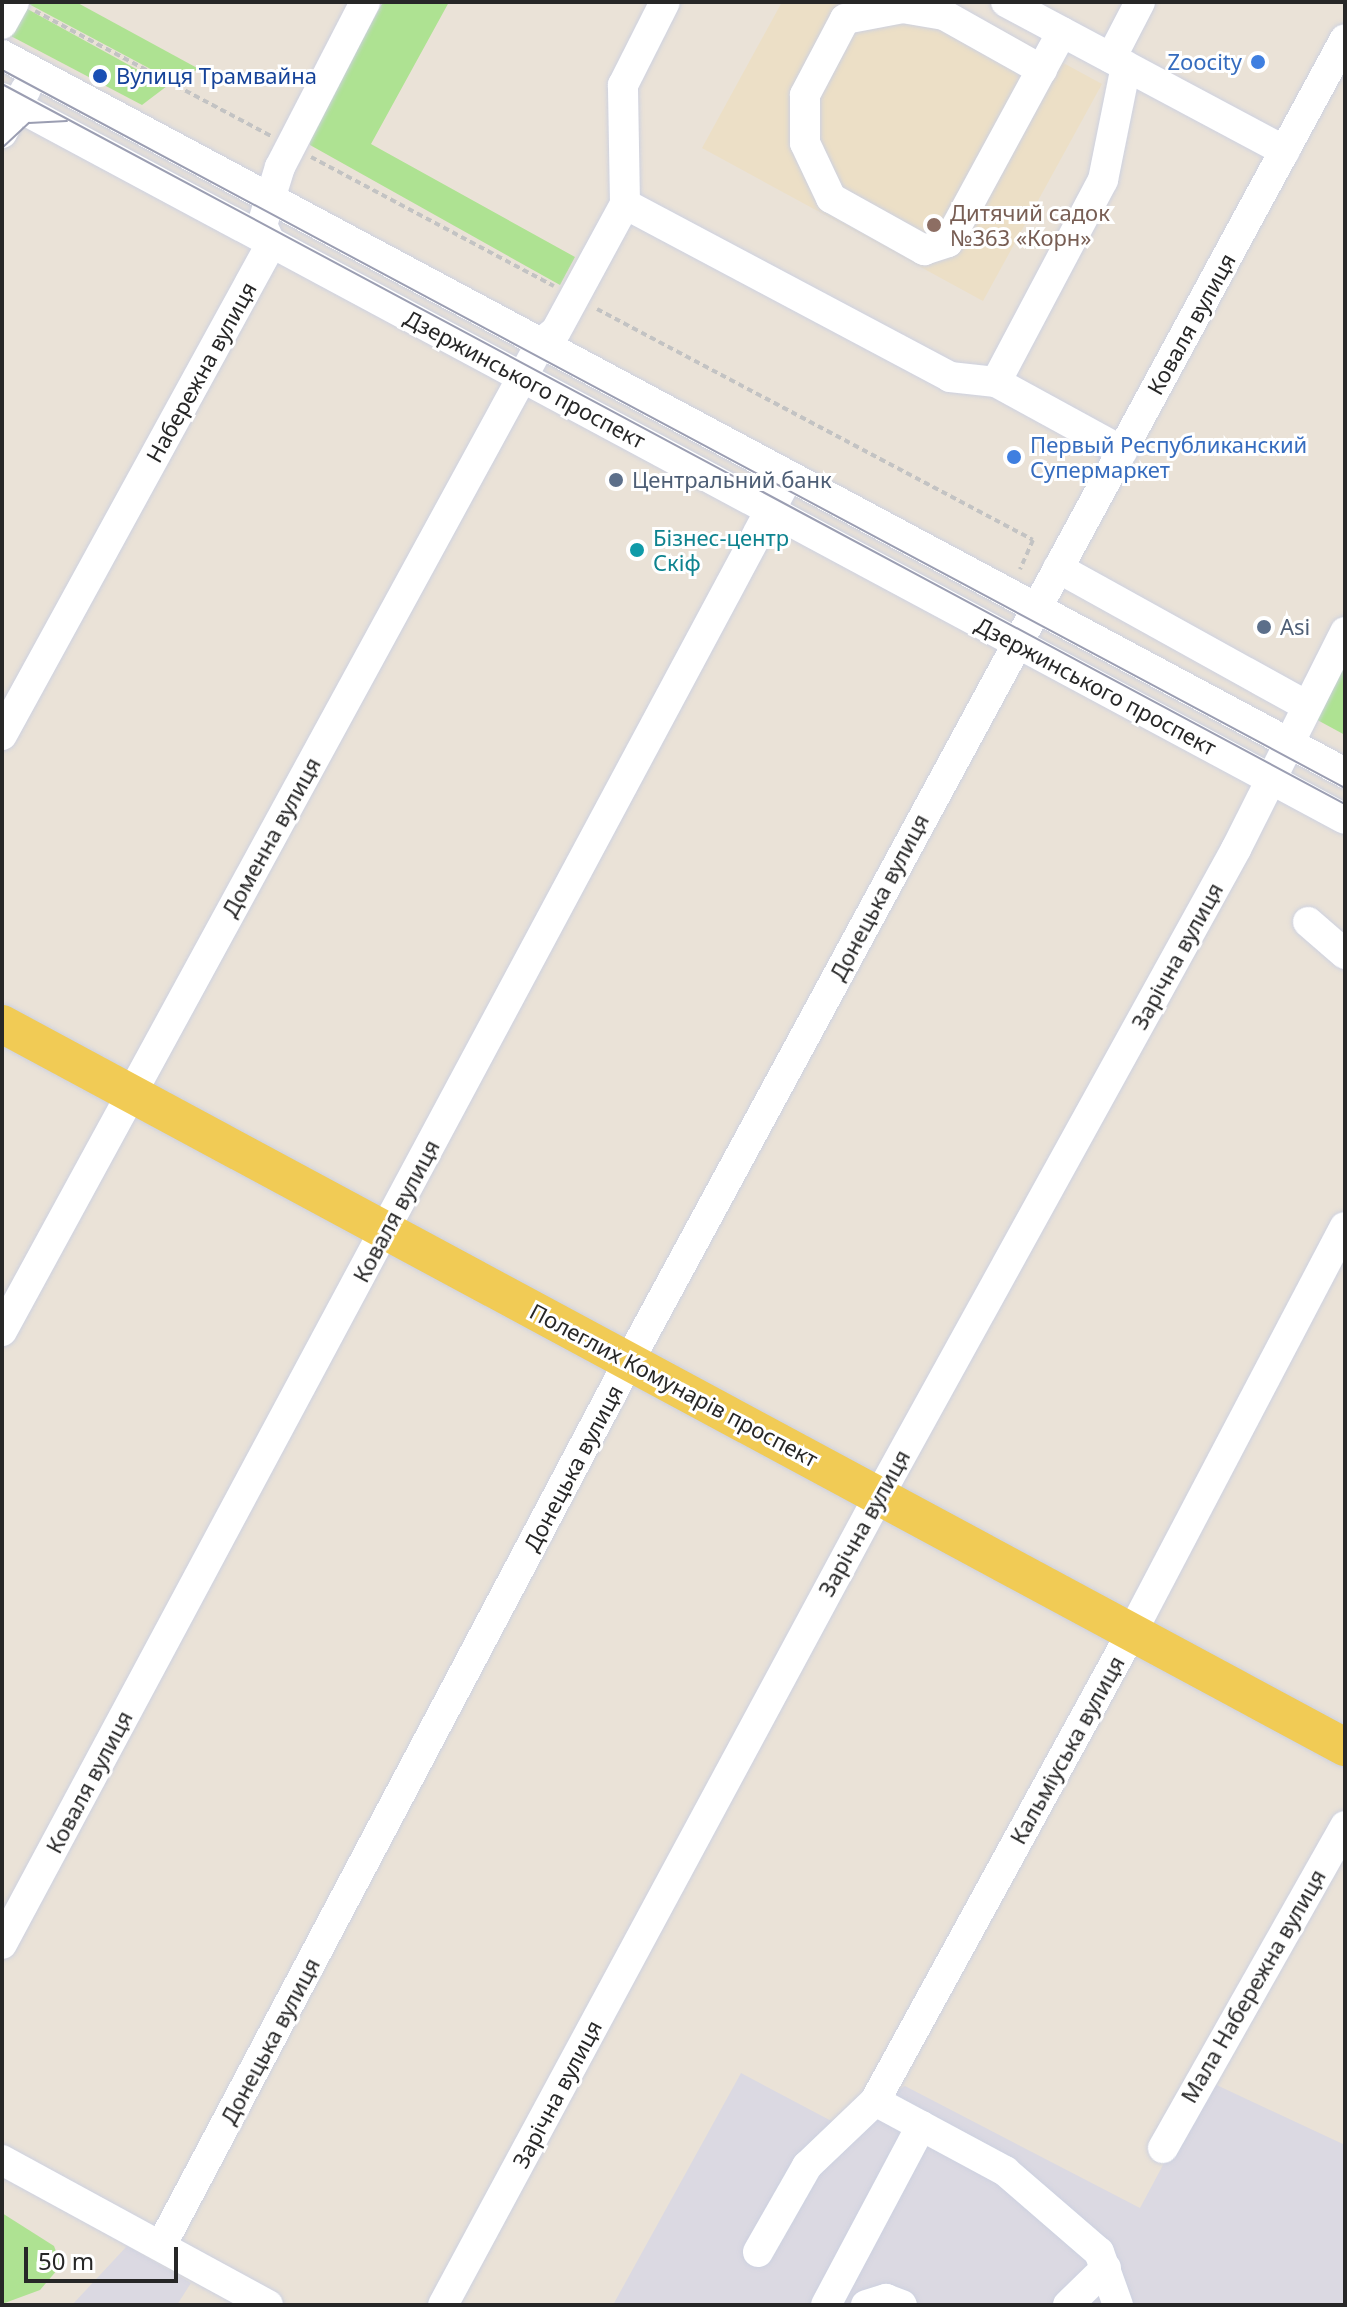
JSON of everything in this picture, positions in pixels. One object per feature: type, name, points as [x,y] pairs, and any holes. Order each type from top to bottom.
[{"type":"main road","name":"Полеглих Комунарів проспект","points":[[2,1024],[1133,1630],[1345,1747]]},
{"type":"street","points":[[271,244],[262,225],[291,146],[365,2]]},
{"type":"street","points":[[665,2],[623,85],[625,204],[950,377],[996,382],[1122,451]]},
{"type":"street","points":[[1006,2],[1285,151]]},
{"type":"street","points":[[996,382],[1103,180],[1118,62],[1140,2]]},
{"type":"street","points":[[2,24],[24,6]]},
{"type":"street","points":[[1042,70],[944,15],[903,8],[845,19],[805,95],[805,143],[831,198],[924,250],[948,242],[1042,70],[1062,32]]},
{"type":"street","name":"Коваля вулиця","points":[[1047,587],[1345,39]]},
{"type":"street","name":"Дзержинського проспект","points":[[2,55],[788,477],[1047,587],[1287,743],[1345,773]]},
{"type":"street","points":[[2,133],[9,102],[35,73]]},
{"type":"street","name":"Дзержинського проспект","points":[[9,102],[1345,819]]},
{"type":"street","name":"Доменна вулиця","points":[[2,1331],[541,343],[556,331],[625,204]]},
{"type":"street","name":"Набережна вулиця","points":[[2,735],[271,244]]},
{"type":"street","name":"Коваля вулиця","points":[[2,1944],[788,477]]},
{"type":"street","points":[[1047,587],[1305,705]]},
{"type":"street","name":"Донецька вулиця","points":[[161,2246],[629,1361],[1047,587]]},
{"type":"street","points":[[1287,743],[1345,632]]},
{"type":"street","name":"Зарічна вулиця","points":[[443,2305],[880,1494],[1236,849],[1287,743]]},
{"type":"street","points":[[1308,922],[1345,954]]},
{"type":"street","name":"Кальміуська вулиця","points":[[758,2252],[807,2166],[875,2101],[1133,1630],[1345,1227]]},
{"type":"street","name":"Мала Набережна вулиця","points":[[1163,2148],[1345,1826]]},
{"type":"street","points":[[875,2101],[1005,2171],[1099,2252],[1118,2305]]},
{"type":"street","points":[[826,2305],[921,2126]]},
{"type":"street","points":[[2,2160],[268,2305]]},
{"type":"street","points":[[1068,2305],[1106,2268]]},
{"type":"street","points":[[1092,2305],[1106,2268]]},
{"type":"street","points":[[866,2305],[886,2299],[902,2305]]},
{"type":"path","points":[[24,6],[1033,540],[1018,567],[1047,587]]},
{"type":"shaded area","name":"Дитячий садок №363 «Корн»","points":[[782,2],[951,2],[1102,84],[983,301],[702,148]]},
{"type":"shaded area","points":[[741,2073],[839,2125],[905,2086],[1140,2208],[1208,2081],[1345,2145],[1345,2305],[613,2305]]},
{"type":"shaded area","points":[[127,2246],[191,2283],[177,2305],[72,2305]]},
{"type":"green space","points":[[25,2],[76,2],[199,69],[173,81]]},
{"type":"green space","points":[[383,2],[449,2],[371,144],[575,257],[560,285],[310,145],[310,134]]},
{"type":"green space","points":[[22,6],[167,86],[142,105],[7,34]]},
{"type":"green space","points":[[1345,652],[1345,735],[1310,716]]},
{"type":"green space","points":[[2,2213],[54,2246],[59,2259],[58,2269],[40,2290],[2,2304]]},
{"type":"tram line","points":[[2,70],[1345,788]]},
{"type":"tram line","points":[[2,84],[1345,804]]},
{"type":"tram line","points":[[2,148],[29,123],[67,121]]},
{"type":"place","name":"Zoocity","points":[[1258,62]]},
{"type":"place","name":"Вулиця Трамвайна","points":[[100,76]]},
{"type":"place","name":"Дитячий садок №363 «Корн»","points":[[934,225]]},
{"type":"place","name":"Первый Республиканский Супермаркет","points":[[1014,457]]},
{"type":"place","name":"Центральний банк","points":[[616,480]]},
{"type":"place","name":"Бізнес-центр Скіф","points":[[637,550]]},
{"type":"place","name":"Asi","points":[[1264,627]]}]
